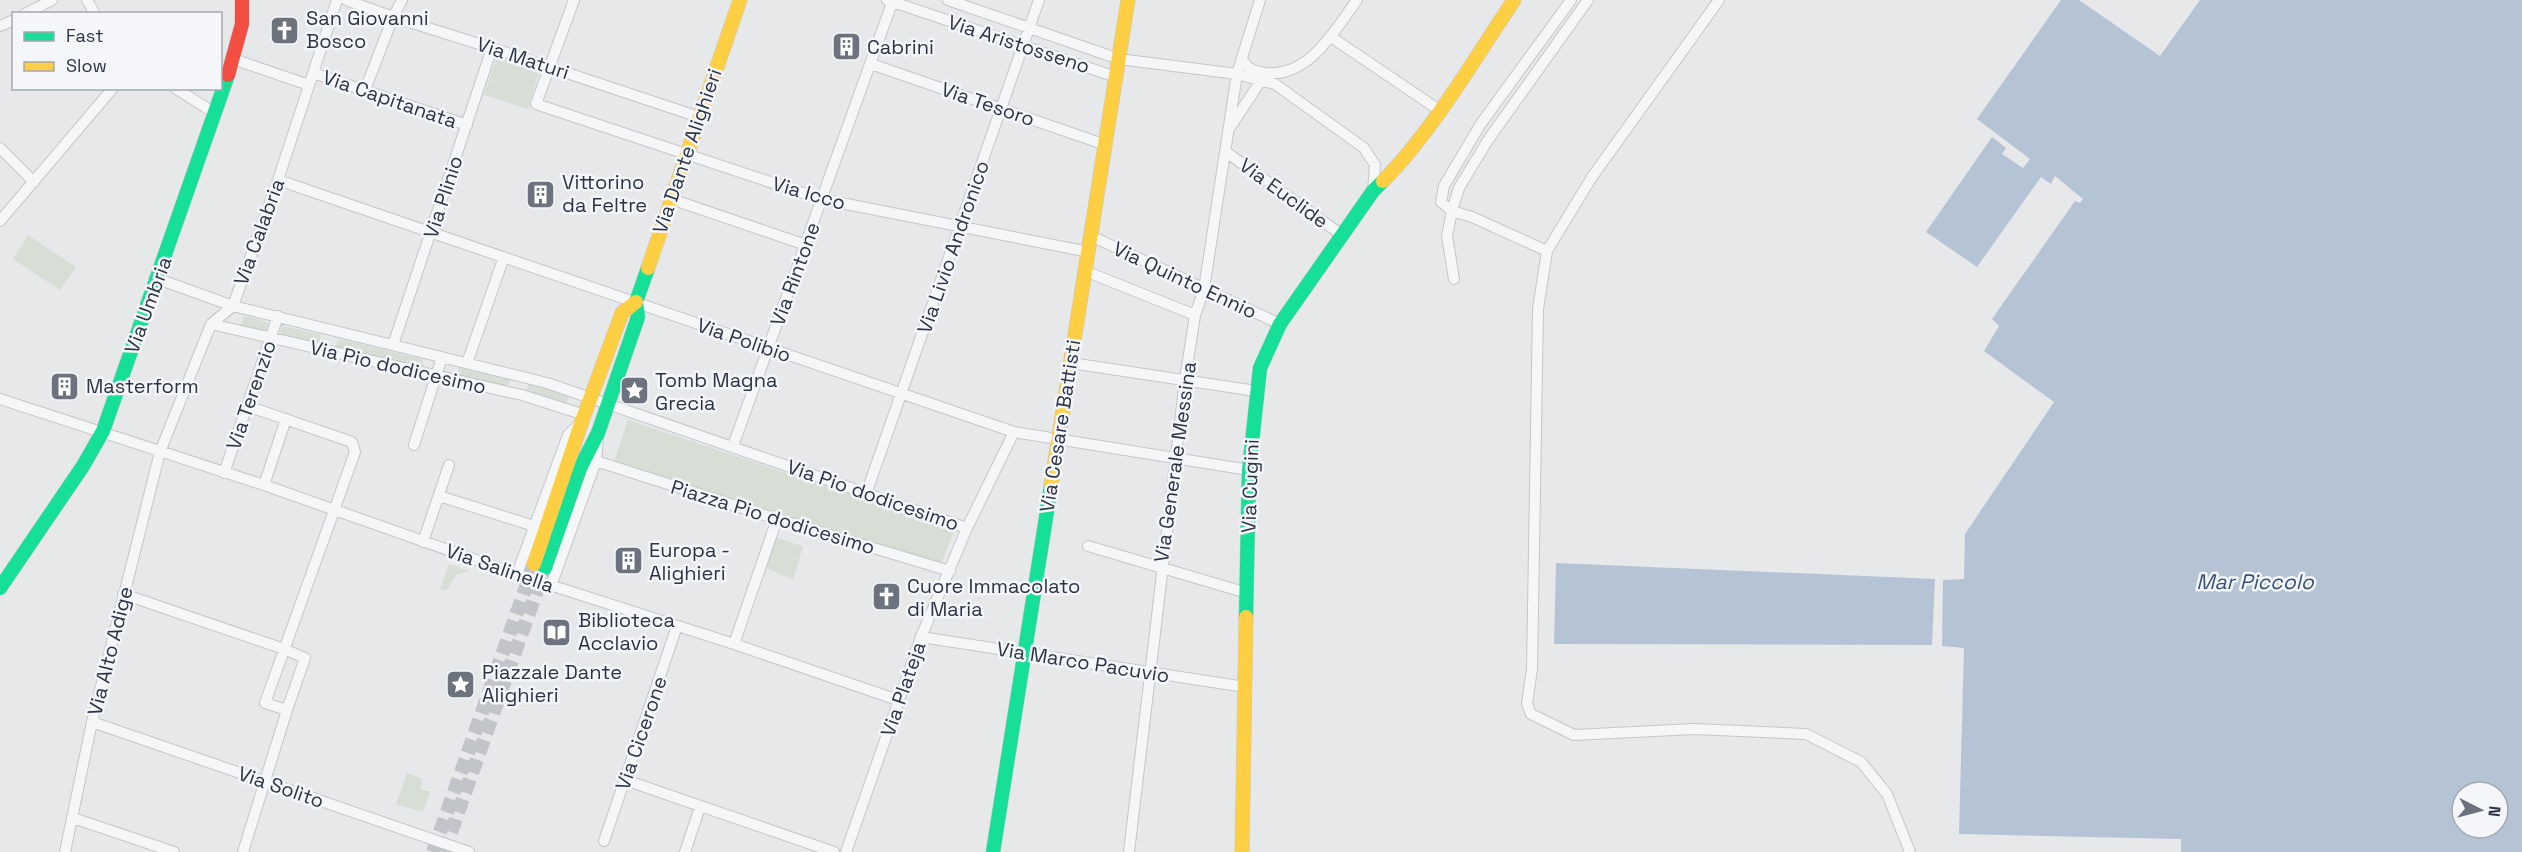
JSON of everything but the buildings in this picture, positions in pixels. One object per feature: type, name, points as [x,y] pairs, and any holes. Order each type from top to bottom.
[{"type":"main road","name":"Via Umbria","points":[[222,88],[233,59],[242,24],[242,0]]},
{"type":"main road","name":"Via Dante Alighieri","points":[[636,302],[622,313],[584,418],[539,566],[580,468],[598,432],[638,317],[636,302],[740,0]]},
{"type":"main road","name":"Via Cesare Battisti","points":[[993,852],[1128,0]]},
{"type":"main road","name":"Via Cugini","points":[[1242,852],[1249,471],[1260,368],[1280,324],[1373,191],[1398,166],[1439,110],[1514,0]]},
{"type":"main road","name":"Via Umbria","points":[[0,588],[83,466],[103,431],[158,279],[221,90]]},
{"type":"street","points":[[30,12],[52,0]]},
{"type":"street","name":"Via Calabria","points":[[160,452],[211,324],[233,306],[278,180],[337,0]]},
{"type":"street","name":"Via Maturi","points":[[346,0],[699,117]]},
{"type":"street","points":[[364,90],[402,0]]},
{"type":"street","points":[[550,68],[574,0]]},
{"type":"street","name":"Via Aristosseno","points":[[948,0],[1119,59],[1262,79],[1289,93],[1364,148],[1375,165],[1373,191]]},
{"type":"street","name":"Via Livio Andronico","points":[[866,494],[1039,0]]},
{"type":"street","name":"Via Generale Messina","points":[[1129,852],[1161,567],[1185,380],[1195,315],[1204,289],[1237,74],[1260,0]]},
{"type":"street","points":[[1242,59],[1253,71],[1275,73],[1293,69],[1307,61],[1331,37],[1357,0]]},
{"type":"street","points":[[1546,251],[1472,217],[1452,211],[1441,202],[1444,186],[1480,125],[1571,0]]},
{"type":"street","points":[[1454,279],[1447,236],[1459,188],[1488,140],[1588,0]]},
{"type":"street","points":[[1719,0],[1592,177],[1546,251],[1538,309],[1532,669],[1527,704],[1531,714],[1574,735],[1694,729],[1806,734],[1861,762],[1887,794],[1910,852]]},
{"type":"street","name":"Via Aristosseno","points":[[891,1],[1116,77]]},
{"type":"street","name":"Via Rintone","points":[[733,446],[871,64],[891,1]]},
{"type":"street","points":[[1331,37],[1439,110]]},
{"type":"street","name":"Via Plinio","points":[[393,345],[492,48]]},
{"type":"street","name":"Via Capitanata","points":[[233,59],[309,85]]},
{"type":"street","name":"Via Tesoro","points":[[871,64],[1106,144]]},
{"type":"street","name":"Via Icco","points":[[550,68],[536,104],[821,199],[1089,252]]},
{"type":"street","points":[[1289,93],[1288,80],[1293,69]]},
{"type":"street","name":"Via Capitanata","points":[[313,74],[467,125]]},
{"type":"street","points":[[1229,129],[1262,79]]},
{"type":"street","points":[[0,221],[111,90]]},
{"type":"street","points":[[178,90],[213,112]]},
{"type":"street","points":[[0,148],[34,182]]},
{"type":"street","name":"Via Euclide","points":[[1226,152],[1342,235]]},
{"type":"street","name":"Via Polibio","points":[[278,180],[1014,432],[1249,471]]},
{"type":"street","points":[[671,199],[806,245]]},
{"type":"street","name":"Via Quinto Ennio","points":[[1091,236],[1280,324]]},
{"type":"street","points":[[467,363],[504,257]]},
{"type":"street","points":[[1085,271],[1195,315]]},
{"type":"street","name":"Via Pio dodicesimo","points":[[158,279],[233,306],[527,378],[733,446],[967,528]]},
{"type":"street","name":"Via Terenzio","points":[[224,473],[278,316]]},
{"type":"street","name":"Via Pio dodicesimo","points":[[211,324],[522,395],[584,418]]},
{"type":"street","points":[[330,352],[335,331]]},
{"type":"street","points":[[414,445],[442,357]]},
{"type":"street","points":[[1071,363],[1256,391]]},
{"type":"street","points":[[522,395],[527,378]]},
{"type":"street","name":"Via Salinella","points":[[0,399],[103,431],[551,586],[734,644],[898,700]]},
{"type":"street","points":[[247,406],[352,442],[355,452],[265,703],[287,710]]},
{"type":"street","points":[[264,485],[286,418]]},
{"type":"street","name":"Via Dante Alighieri","points":[[517,574],[568,435],[584,418]]},
{"type":"street","name":"Via Dante Alighieri","points":[[551,586],[596,461],[598,432]]},
{"type":"street","name":"Via Plateja","points":[[846,852],[921,637],[967,528],[1014,432]]},
{"type":"street","name":"Via Alto Adige","points":[[65,852],[92,722],[160,452]]},
{"type":"street","name":"Piazza Pio dodicesimo","points":[[596,461],[950,572]]},
{"type":"street","points":[[423,542],[449,465]]},
{"type":"street","points":[[439,496],[534,526]]},
{"type":"street","points":[[734,644],[777,519]]},
{"type":"street","points":[[1088,546],[1247,592]]},
{"type":"street","points":[[123,594],[305,658],[243,852]]},
{"type":"street","name":"Via Cicerone","points":[[604,841],[677,626]]},
{"type":"street","name":"Via Marco Pacuvio","points":[[921,637],[1245,687]]},
{"type":"street","name":"Via Solìto","points":[[92,722],[469,852]]},
{"type":"street","points":[[625,780],[834,852]]},
{"type":"street","points":[[685,852],[700,807]]},
{"type":"street","points":[[73,818],[174,852]]},
{"type":"shaded area","points":[[499,58],[539,71],[528,109],[484,95],[496,60]]},
{"type":"shaded area","points":[[28,235],[76,267],[60,290],[13,259]]},
{"type":"shaded area","points":[[244,316],[265,321],[268,325],[266,331],[241,326]]},
{"type":"shaded area","points":[[282,326],[319,334],[321,336],[319,344],[282,336],[280,331]]},
{"type":"shaded area","points":[[339,339],[422,359],[424,366],[423,368],[335,347]]},
{"type":"shaded area","points":[[459,366],[511,380],[506,387],[458,376]]},
{"type":"shaded area","points":[[529,383],[570,395],[565,405],[526,392]]},
{"type":"shaded area","points":[[628,420],[955,529],[941,564],[614,462]]},
{"type":"shaded area","points":[[774,537],[803,546],[793,580],[765,567]]},
{"type":"shaded area","points":[[449,564],[469,571],[456,575],[447,590],[440,589]]},
{"type":"shaded area","points":[[407,773],[423,779],[420,789],[430,792],[424,809],[419,811],[396,804]]},
{"type":"water","name":"Mar Piccolo","points":[[2061,0],[2079,0],[2160,56],[2200,0],[2522,0],[2522,852],[2181,852],[2181,839],[1959,834],[1964,648],[1942,646],[1943,580],[1964,579],[1965,534],[2054,402],[1984,351],[1999,326],[1992,319],[2075,201],[2080,203],[2083,199],[2055,176],[2051,184],[2041,177],[1977,267],[1926,232],[1992,137],[2006,148],[2002,154],[2023,168],[2030,159],[1977,119]]},
{"type":"water","points":[[1556,563],[1935,579],[1932,645],[1554,644]]},
{"type":"tunnel","points":[[433,852],[534,564]]},
{"type":"tunnel","points":[[444,852],[545,568]]},
{"type":"traffic: fast","points":[[0,588],[83,466],[103,431],[228,75]]},
{"type":"traffic: fast","points":[[1246,617],[1249,470],[1260,368],[1280,324],[1373,191],[1383,181]]},
{"type":"traffic: fast","points":[[545,568],[580,468],[598,433],[638,317],[636,302],[648,268]]},
{"type":"traffic: fast","points":[[993,852],[1051,486]]},
{"type":"traffic: slow","points":[[648,268],[740,0]]},
{"type":"traffic: slow","points":[[1051,486],[1128,0]]},
{"type":"traffic: slow","points":[[1383,181],[1436,117],[1514,0]]},
{"type":"traffic: slow","points":[[534,564],[582,421],[622,313],[636,302]]},
{"type":"traffic: slow","points":[[1242,852],[1246,617]]},
{"type":"traffic: jam","points":[[228,75],[242,24],[242,0]]},
{"type":"place","name":"San Giovanni Bosco","points":[[285,30]]},
{"type":"place","name":"Cabrini","points":[[846,47]]},
{"type":"place","name":"Vittorino da Feltre","points":[[541,194]]},
{"type":"place","name":"Masterform","points":[[65,386]]},
{"type":"place","name":"Tomb Magna Grecia","points":[[634,391]]},
{"type":"place","name":"Europa - Alighieri","points":[[628,561]]},
{"type":"place","name":"Cuore Immacolato di Maria","points":[[886,597]]},
{"type":"place","name":"Biblioteca Acclavio","points":[[557,632]]},
{"type":"place","name":"Piazzale Dante Alighieri","points":[[461,684]]}]
